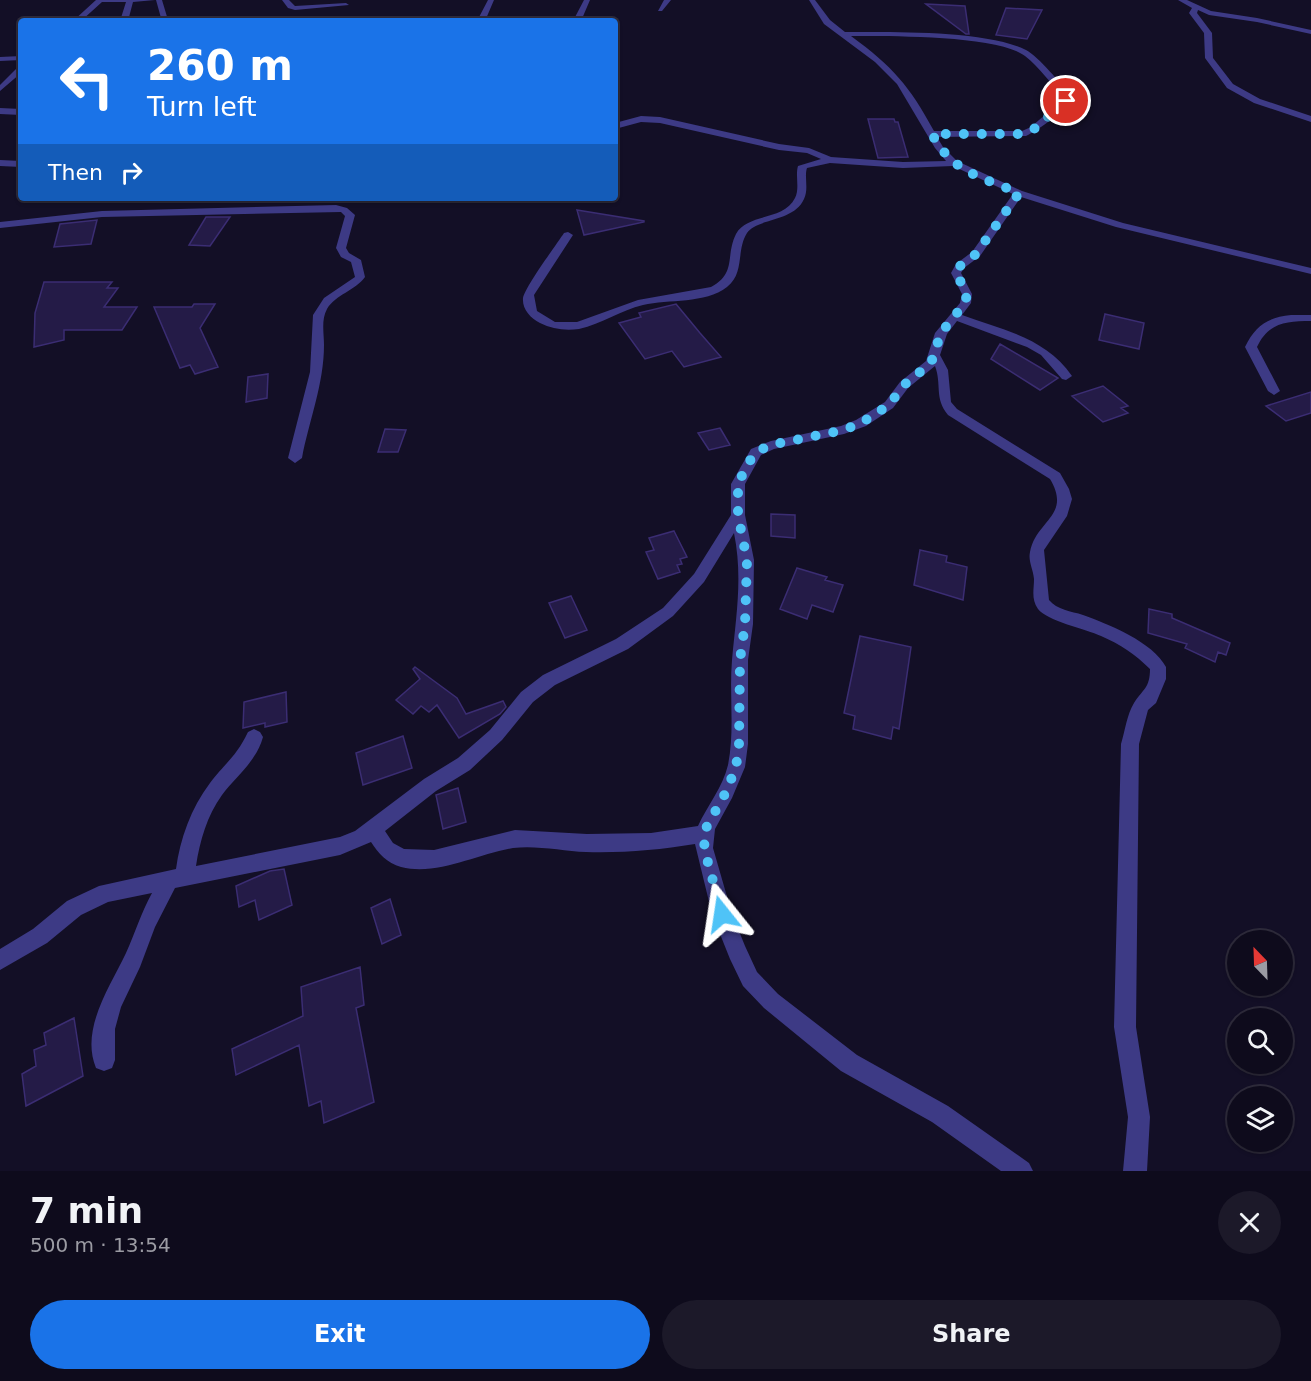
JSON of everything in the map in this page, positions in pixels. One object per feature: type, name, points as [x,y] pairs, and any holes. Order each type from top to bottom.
[{"type":"street","points":[[80,18],[100,0],[152,0]]},
{"type":"street","points":[[159,0],[165,18]]},
{"type":"street","points":[[285,0],[290,7],[295,8],[346,5]]},
{"type":"street","points":[[482,18],[491,0]]},
{"type":"street","points":[[578,18],[586,0]]},
{"type":"street","points":[[660,10],[668,0]]},
{"type":"street","points":[[812,0],[822,17],[878,60],[900,82],[943,153],[954,163],[1019,193],[1120,225],[1311,271]]},
{"type":"street","points":[[1181,0],[1195,8],[1311,32]]},
{"type":"street","points":[[125,18],[130,1]]},
{"type":"street","points":[[1195,8],[1193,13],[1208,33],[1209,58],[1230,86],[1257,100],[1311,119]]},
{"type":"street","points":[[842,34],[888,34],[969,39],[1006,45],[1026,53],[1067,96],[1066,101],[1034,129],[1023,134],[932,134]]},
{"type":"street","points":[[0,59],[18,58]]},
{"type":"street","points":[[0,89],[18,72]]},
{"type":"street","points":[[0,111],[18,112]]},
{"type":"street","points":[[618,125],[641,119],[668,121],[778,147],[809,151],[830,159]]},
{"type":"street","points":[[568,235],[529,295],[528,304],[533,314],[558,328],[570,328],[584,324],[639,302],[708,292],[721,286],[728,281],[735,264],[741,232],[796,205],[802,193],[801,168],[810,163],[830,159],[903,165],[954,163]]},
{"type":"street","points":[[0,164],[18,164]]},
{"type":"street","points":[[1019,193],[976,254],[960,266],[956,273],[967,294],[965,303],[941,333],[931,363],[904,385],[889,405],[861,423],[844,430],[771,445],[756,452],[747,465],[738,484],[738,515],[747,560],[745,624],[740,660],[739,744],[736,767],[726,792],[710,818],[704,848],[722,914],[750,979],[771,1001],[849,1063],[940,1114],[1021,1171]]},
{"type":"street","points":[[0,225],[102,214],[344,210],[350,215],[341,248],[345,255],[356,260],[360,277],[356,283],[333,295],[323,306],[316,321],[317,364],[295,459]]},
{"type":"street","points":[[955,316],[1035,345],[1053,358],[1066,376]]},
{"type":"street","points":[[1274,391],[1251,348],[1256,333],[1270,323],[1282,319],[1311,318]]},
{"type":"street","points":[[934,355],[943,372],[944,399],[948,409],[960,419],[1055,476],[1063,486],[1065,497],[1059,520],[1045,535],[1037,551],[1036,565],[1042,581],[1039,596],[1041,604],[1050,611],[1117,636],[1137,647],[1158,668],[1158,679],[1150,698],[1141,706],[1130,744],[1125,1027],[1139,1117],[1135,1171]]},
{"type":"street","points":[[0,960],[40,936],[74,908],[106,893],[340,846],[362,837],[430,785],[464,764],[496,735],[527,697],[549,680],[622,644],[668,612],[699,578],[738,515]]},
{"type":"street","points":[[104,1060],[103,1035],[106,1015],[114,994],[134,957],[148,920],[177,878],[204,807],[215,789],[248,754],[254,737]]},
{"type":"street","points":[[373,829],[386,849],[402,858],[434,859],[515,839],[587,843],[651,842],[705,834]]},
{"type":"building","points":[[926,4],[965,6],[969,34],[966,34]]},
{"type":"building","points":[[1006,8],[1042,10],[1027,39],[996,35]]},
{"type":"building","points":[[868,119],[894,119],[898,122],[908,157],[878,158]]},
{"type":"building","points":[[577,210],[644,221],[644,222],[584,235]]},
{"type":"building","points":[[206,217],[230,217],[210,246],[189,245]]},
{"type":"building","points":[[97,220],[91,244],[54,247],[60,224]]},
{"type":"building","points":[[44,282],[112,282],[107,288],[118,288],[104,307],[137,307],[122,330],[64,330],[64,340],[34,347],[35,313]]},
{"type":"building","points":[[194,304],[215,304],[200,328],[218,367],[195,374],[190,365],[180,368],[154,307],[192,307]]},
{"type":"building","points":[[676,304],[721,357],[684,367],[672,351],[645,359],[619,323],[641,317],[639,313]]},
{"type":"building","points":[[1105,314],[1144,323],[1139,349],[1099,340]]},
{"type":"building","points":[[1000,344],[1058,378],[1040,390],[991,359]]},
{"type":"building","points":[[268,374],[267,398],[246,402],[248,377]]},
{"type":"building","points":[[1103,386],[1128,406],[1121,408],[1128,413],[1103,422],[1072,396]]},
{"type":"building","points":[[1311,392],[1311,413],[1286,421],[1266,406]]},
{"type":"building","points":[[720,428],[730,445],[709,450],[698,433]]},
{"type":"building","points":[[385,429],[406,430],[398,452],[378,452]]},
{"type":"building","points":[[771,514],[795,515],[795,538],[771,536]]},
{"type":"building","points":[[674,531],[687,557],[680,559],[682,564],[677,565],[680,572],[658,579],[646,552],[654,550],[649,538]]},
{"type":"building","points":[[920,550],[947,556],[946,562],[967,567],[963,600],[914,585]]},
{"type":"building","points":[[797,568],[827,577],[825,580],[843,585],[833,612],[812,605],[807,619],[780,609]]},
{"type":"building","points":[[571,596],[587,630],[565,638],[549,603]]},
{"type":"building","points":[[1149,609],[1172,614],[1172,618],[1230,643],[1226,655],[1218,652],[1215,662],[1185,648],[1187,644],[1148,633]]},
{"type":"building","points":[[860,636],[911,647],[899,729],[893,727],[891,739],[853,729],[855,716],[844,713]]},
{"type":"building","points":[[415,667],[457,698],[466,714],[503,701],[506,707],[500,714],[459,738],[437,705],[429,712],[421,706],[413,714],[396,700],[420,679],[413,669]]},
{"type":"building","points":[[286,692],[287,722],[265,727],[265,723],[243,728],[244,702]]},
{"type":"building","points":[[403,736],[412,768],[363,785],[356,753]]},
{"type":"building","points":[[458,788],[466,822],[443,829],[436,795]]},
{"type":"building","points":[[284,869],[292,905],[259,920],[255,900],[239,907],[236,886],[270,871]]},
{"type":"building","points":[[390,899],[401,935],[382,944],[371,908]]},
{"type":"building","points":[[360,967],[364,1005],[356,1008],[374,1102],[324,1123],[321,1101],[309,1106],[299,1045],[236,1075],[232,1049],[303,1016],[301,987]]},
{"type":"building","points":[[74,1018],[83,1076],[26,1106],[22,1074],[36,1066],[34,1050],[46,1045],[44,1033]]},
{"type":"route","points":[[722,914],[704,848],[706,828],[726,792],[736,767],[739,744],[740,660],[745,624],[747,560],[738,515],[738,484],[756,452],[771,445],[844,430],[876,415],[889,405],[904,385],[931,363],[941,333],[965,303],[967,294],[956,273],[960,266],[976,254],[1019,193],[978,176],[948,159],[932,134],[1023,134],[1034,129],[1066,101]]}]
